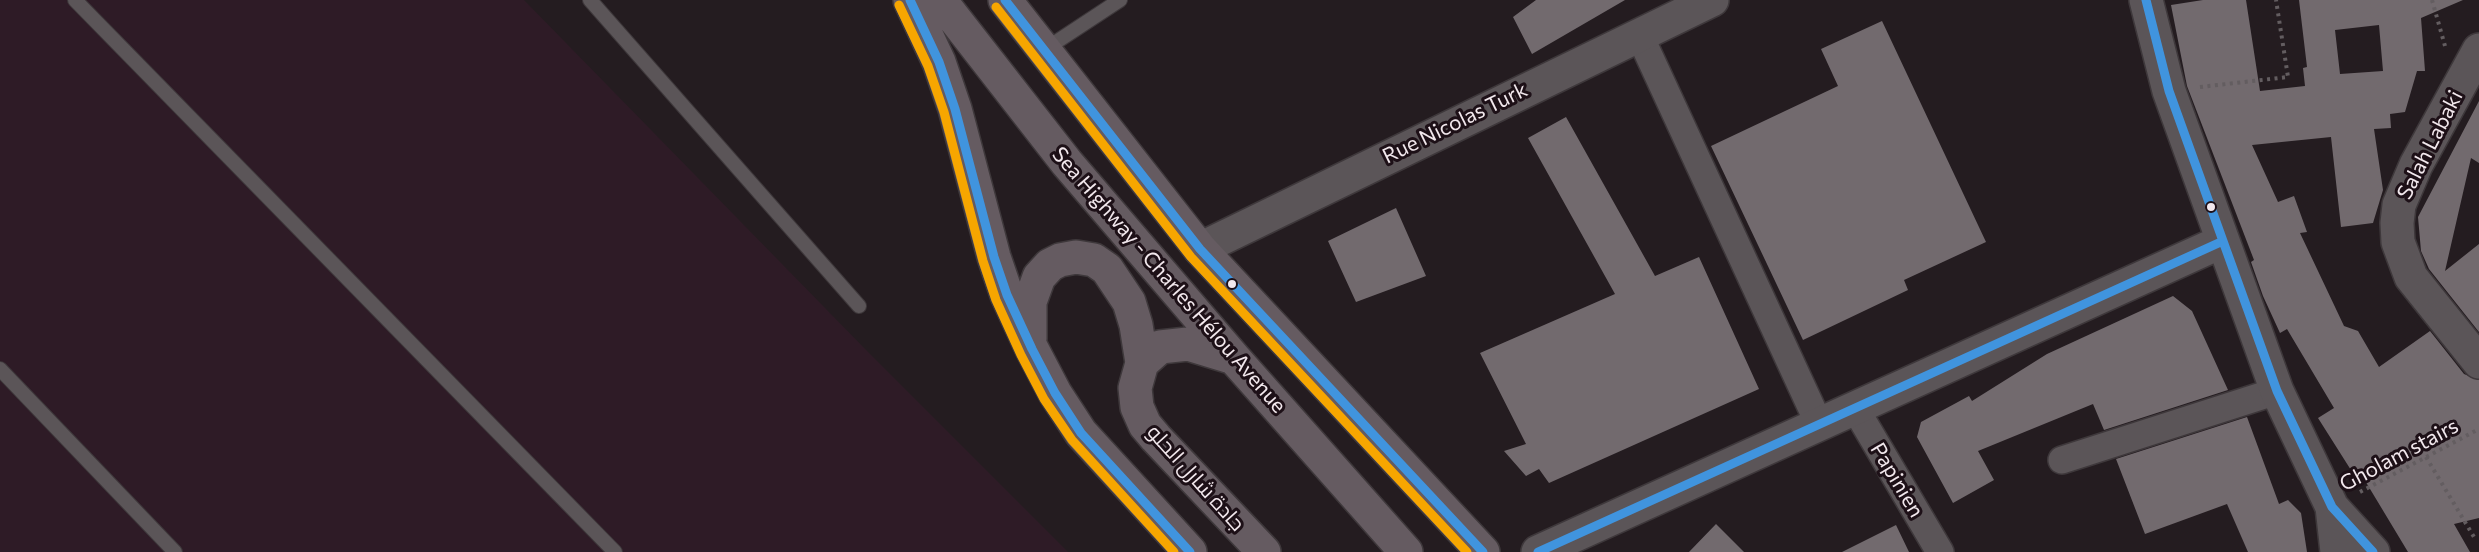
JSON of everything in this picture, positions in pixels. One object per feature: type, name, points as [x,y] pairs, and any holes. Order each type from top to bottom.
[{"type":"highway","points":[[910,0],[939,62],[955,109],[994,257],[1006,294],[1032,350],[1055,393],[1081,433],[1190,552]]},
{"type":"highway","name":"Sea Highway - Charles Hélou Avenue","points":[[940,0],[1067,163],[1234,358],[1406,552]]},
{"type":"highway","name":"Sea Highway - Charles Hélou Avenue","points":[[1005,0],[1200,249],[1483,552]]},
{"type":"highway","points":[[1032,350],[1030,302],[1039,277],[1050,265],[1076,256],[1094,260],[1107,269],[1118,284],[1129,302],[1136,325],[1142,363]]},
{"type":"highway","points":[[1142,363],[1160,347],[1176,343],[1201,346],[1234,358]]},
{"type":"highway","name":"جادة شارل الحلو","points":[[1142,363],[1135,388],[1137,406],[1145,425],[1264,552]]},
{"type":"street","name":"Rue Nicolas Turk","points":[[1200,249],[1712,0]]},
{"type":"street","points":[[2146,0],[2169,91],[2277,391],[2332,507],[2373,552]]},
{"type":"street","points":[[1640,34],[1819,424]]},
{"type":"street","name":"Salah Labaki","points":[[2479,50],[2416,165],[2402,196],[2397,223],[2398,242],[2412,277],[2479,362]]},
{"type":"street","points":[[1538,552],[2223,241]]},
{"type":"street","points":[[2062,460],[2277,391]]},
{"type":"street","name":"Papinien","points":[[1855,408],[1940,552]]},
{"type":"street","points":[[2332,507],[2337,552]]},
{"type":"lane","points":[[75,0],[615,552]]},
{"type":"lane","points":[[590,0],[859,306]]},
{"type":"lane","points":[[1044,50],[1120,0]]},
{"type":"lane","points":[[0,369],[175,552]]},
{"type":"path","points":[[2169,91],[2288,76],[2276,0]]},
{"type":"path","name":"Gholam stairs","points":[[2332,507],[2479,429]]},
{"type":"path","points":[[2426,457],[2474,537]]},
{"type":"shaded area","points":[[0,0],[524,0],[869,353],[1068,552],[0,552]]},
{"type":"building","points":[[1536,0],[1625,0],[1532,54],[1513,17]]},
{"type":"building","points":[[2203,0],[2246,0],[2260,91],[2305,86],[2303,68],[2307,67],[2299,0],[2463,0],[2421,18],[2425,71],[2417,71],[2405,112],[2390,114],[2391,128],[2374,129],[2383,190],[2373,223],[2341,227],[2331,137],[2252,145],[2278,202],[2294,196],[2307,232],[2300,233],[2344,326],[2358,331],[2379,367],[2430,331],[2464,374],[2479,380],[2479,518],[2454,524],[2470,552],[2408,552],[2361,474],[2356,478],[2318,418],[2334,408],[2287,329],[2280,333],[2263,296],[2251,262],[2254,260],[2187,86],[2171,5]],"holes":[[[2379,25],[2383,71],[2340,74],[2335,30]]]},
{"type":"building","points":[[1882,21],[1986,242],[1904,280],[1908,290],[1803,340],[1711,146],[1838,86],[1821,49]]},
{"type":"building","points":[[2479,101],[2479,163],[2471,158],[2445,271],[2479,244],[2479,332],[2429,269],[2421,251],[2418,217]]},
{"type":"building","points":[[1566,117],[1655,276],[1699,257],[1759,389],[1549,483],[1539,469],[1526,476],[1504,451],[1526,444],[1480,353],[1615,294],[1528,138]]},
{"type":"building","points":[[1396,208],[1426,276],[1356,302],[1328,241]]},
{"type":"building","points":[[2173,296],[2192,311],[2228,390],[2104,430],[2093,404],[1978,451],[1994,480],[1953,503],[1917,437],[1921,422],[1969,396],[1972,401],[2047,354]]},
{"type":"building","points":[[2247,417],[2279,504],[2288,500],[2301,513],[2307,552],[2248,552],[2227,504],[2145,534],[2116,459]]},
{"type":"building","points":[[1716,524],[1744,552],[1689,552]]},
{"type":"building","points":[[1896,525],[1909,552],[1842,552]]},
{"type":"transit line","points":[[910,0],[939,62],[955,109],[994,257],[1007,295],[1032,349],[1055,393],[1081,433],[1190,552]]},
{"type":"transit line","points":[[1005,0],[1200,249],[1483,552]]},
{"type":"transit line","points":[[2146,0],[2169,91],[2277,391],[2332,507],[2373,552]]},
{"type":"transit line","points":[[899,5],[928,66],[944,112],[983,261],[996,300],[1021,355],[1044,399],[1072,440],[1174,552]]},
{"type":"transit line","points":[[996,7],[1191,257],[1467,552]]},
{"type":"transit line","points":[[1538,552],[2223,241]]}]
